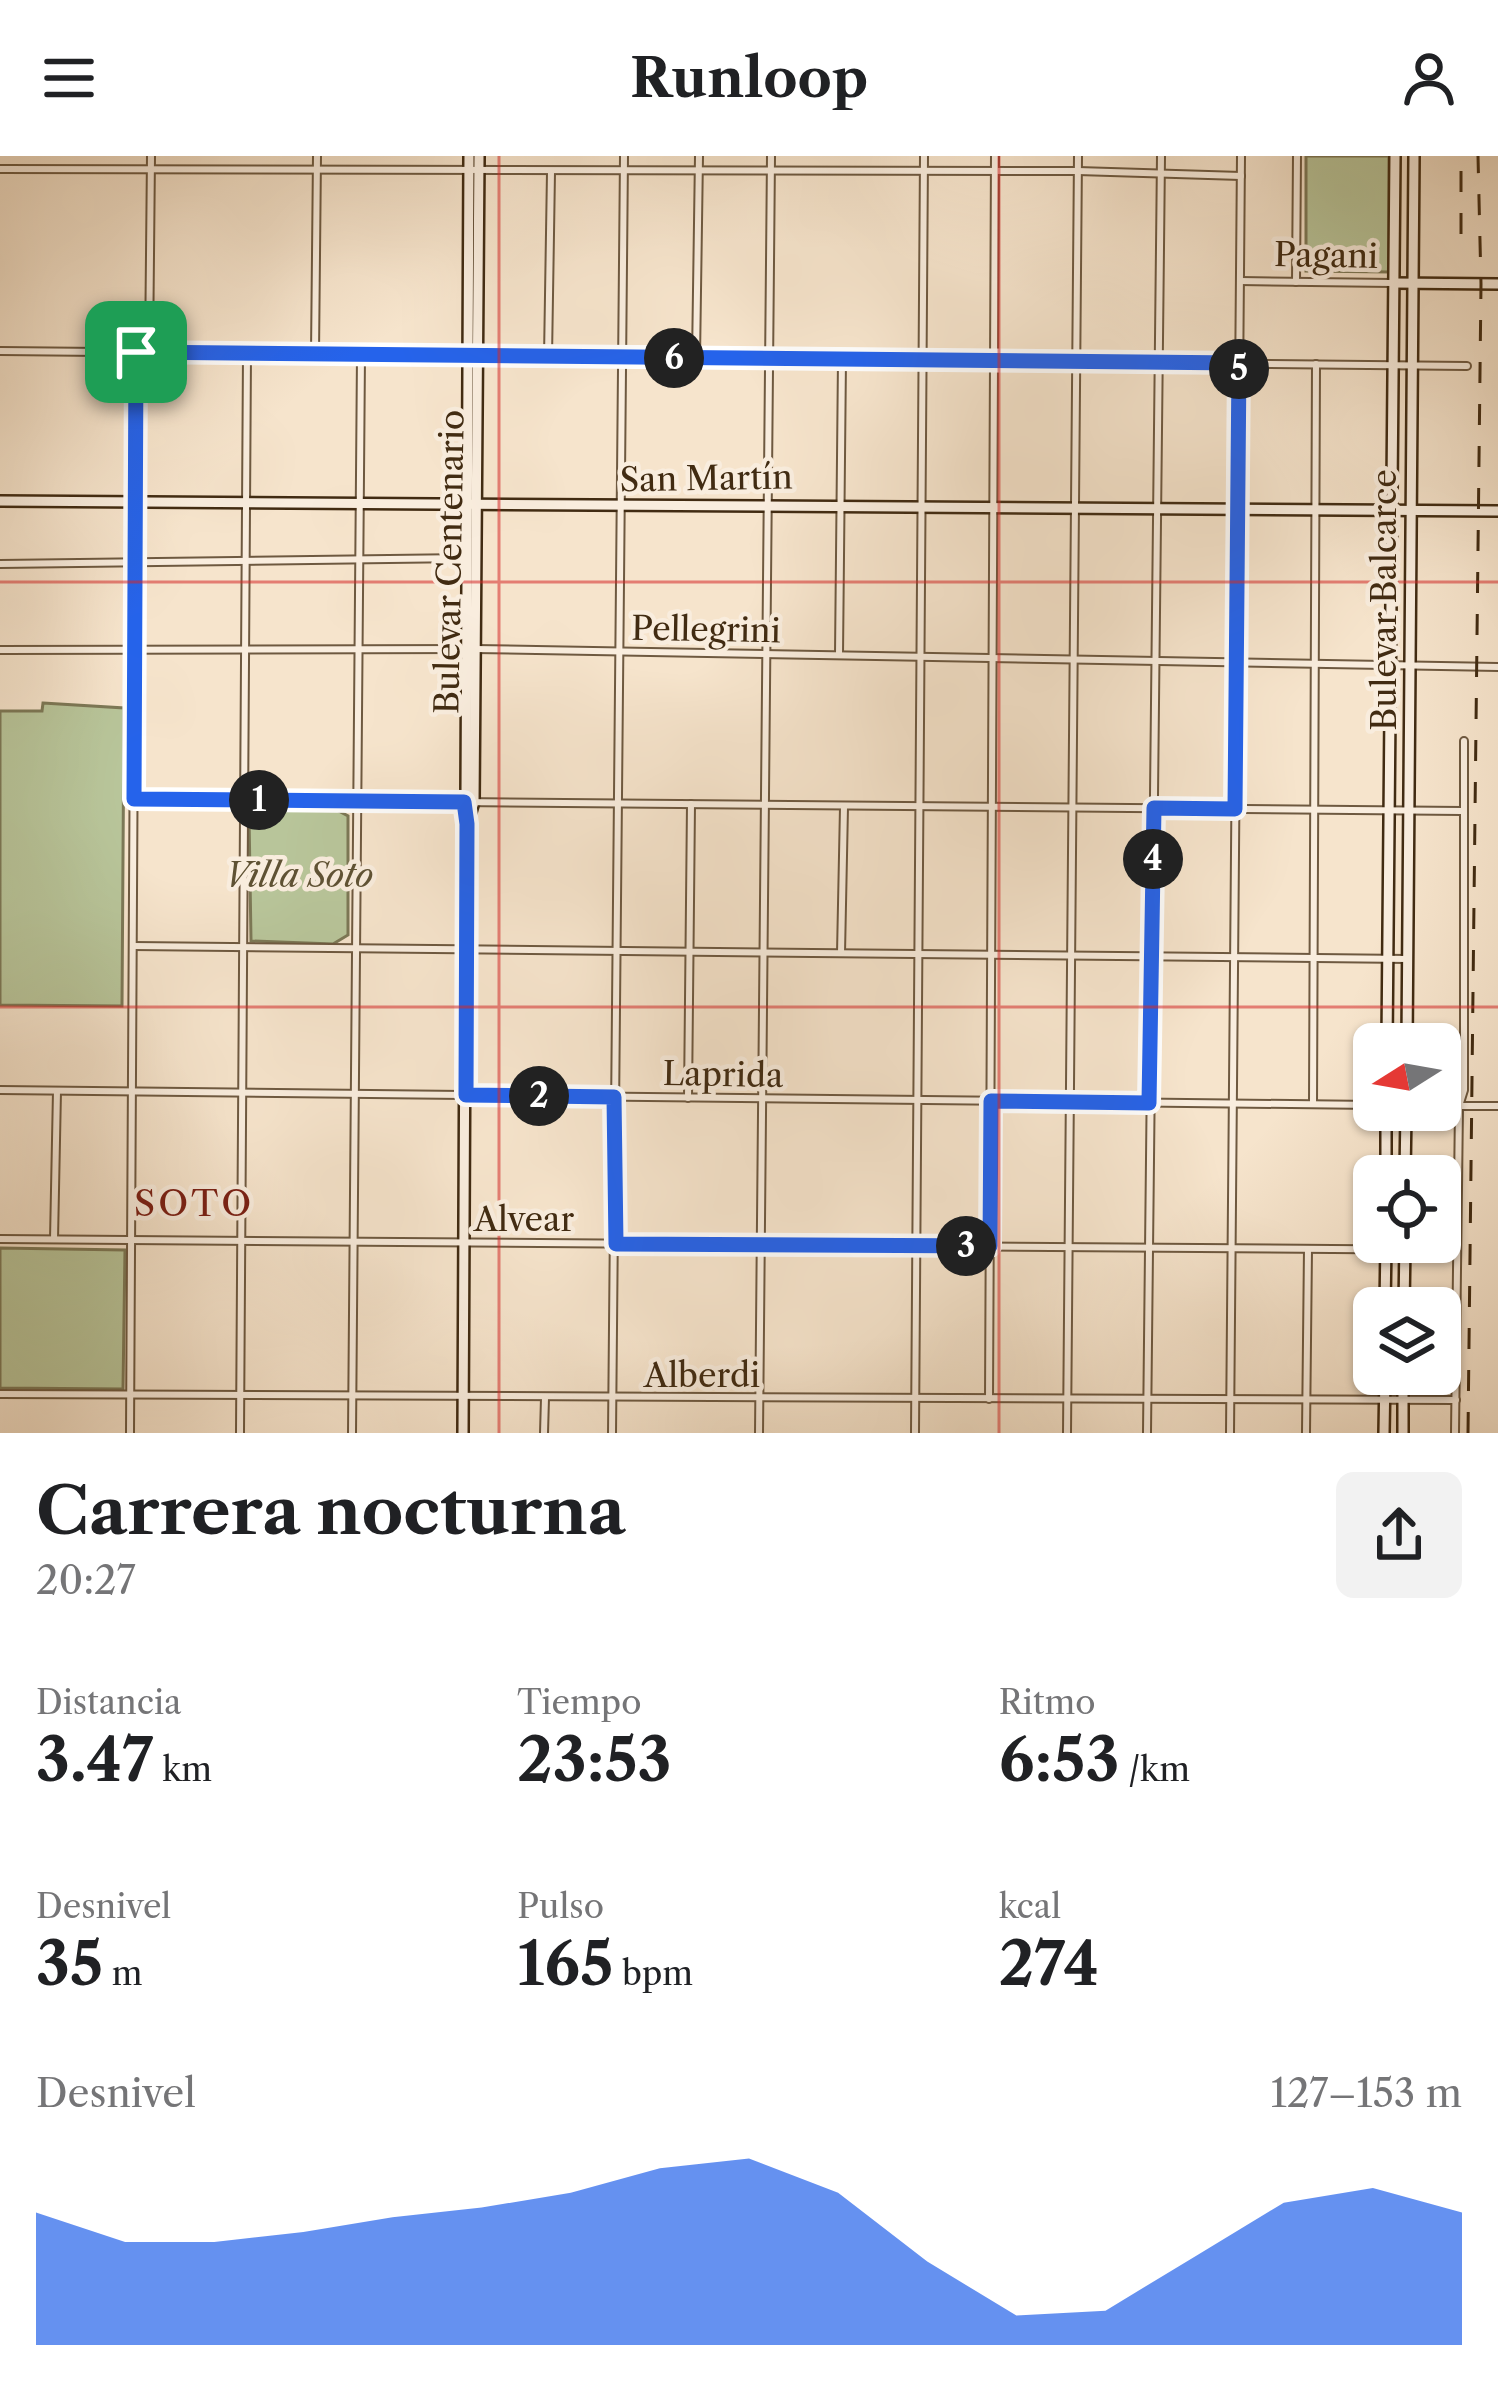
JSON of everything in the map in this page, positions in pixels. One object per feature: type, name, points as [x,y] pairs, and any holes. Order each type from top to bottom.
[{"type":"main road","name":"Bulevar Centenario","points":[[469,156],[474,172]]},
{"type":"main road","name":"Bulevar Centenario","points":[[464,1433],[474,172],[479,156]]},
{"type":"main road","name":"Bulevar Balcarce","points":[[1387,1023],[1395,156]]},
{"type":"main road","name":"Bulevar Balcarce","points":[[1407,1023],[1414,156]]},
{"type":"main road","name":"Pagani","points":[[1394,283],[1492,284]]},
{"type":"main road","name":"San Martín","points":[[0,501],[1498,511]]},
{"type":"main road","name":"Bulevar Centenario","points":[[470,650],[466,558],[471,505]]},
{"type":"main road","points":[[1384,1395],[1384,1433]]},
{"type":"main road","points":[[1402,1433],[1404,1395]]},
{"type":"street","points":[[149,353],[151,156]]},
{"type":"street","points":[[315,354],[317,156]]},
{"type":"street","points":[[612,1433],[624,156]]},
{"type":"street","points":[[696,358],[699,156]]},
{"type":"street","points":[[759,1433],[770,156]]},
{"type":"street","points":[[847,156],[847,171]]},
{"type":"street","points":[[915,1433],[924,156]]},
{"type":"street","points":[[989,1400],[995,156]]},
{"type":"street","points":[[1067,1433],[1078,156]]},
{"type":"street","points":[[1147,1433],[1161,156]]},
{"type":"street","points":[[1230,1433],[1241,156]]},
{"type":"street","points":[[1296,282],[1297,156]]},
{"type":"street","points":[[0,169],[995,171],[1241,176]]},
{"type":"street","points":[[548,356],[551,172]]},
{"type":"street","name":"Pagani","points":[[1240,281],[1394,283]]},
{"type":"street","points":[[0,351],[1467,366]]},
{"type":"street","points":[[130,1433],[136,352]]},
{"type":"street","points":[[240,1433],[247,354]]},
{"type":"street","points":[[352,1433],[361,355]]},
{"type":"street","points":[[839,655],[842,359]]},
{"type":"street","points":[[1313,1105],[1316,364]]},
{"type":"street","points":[[0,564],[466,558]]},
{"type":"street","name":"Pellegrini","points":[[0,650],[470,650],[1498,667]]},
{"type":"street","points":[[1461,1099],[1465,1090],[1464,740]]},
{"type":"street","points":[[134,799],[1462,811]]},
{"type":"street","points":[[688,1098],[691,804]]},
{"type":"street","points":[[841,953],[844,805]]},
{"type":"street","points":[[133,946],[1408,958]]},
{"type":"street","name":"Laprida","points":[[0,1090],[1353,1105]]},
{"type":"street","points":[[54,1239],[57,1091]]},
{"type":"street","points":[[1461,1106],[1498,1106]]},
{"type":"street","name":"Alvear","points":[[0,1239],[1353,1247]]},
{"type":"street","points":[[1306,1433],[1308,1249]]},
{"type":"street","points":[[1455,1433],[1456,1263]]},
{"type":"street","name":"Alberdi","points":[[0,1394],[1456,1400]]},
{"type":"street","points":[[544,1398],[544,1433]]},
{"type":"green space","points":[[1306,156],[1389,156],[1389,272],[1306,271]]},
{"type":"green space","points":[[43,703],[124,708],[122,1006],[0,1005],[0,711],[42,711]]},
{"type":"green space","name":"Villa Soto","points":[[257,808],[333,808],[348,816],[348,935],[333,944],[251,941],[249,815]]},
{"type":"green space","points":[[0,1248],[125,1250],[123,1389],[0,1388]]},
{"type":"railway","points":[[1461,156],[1461,234]]},
{"type":"railway","points":[[1468,1433],[1481,284],[1478,156]]},
{"type":"district","name":"SOTO","points":[[194,1203]]},
{"type":"route","points":[[136,352],[1239,363],[1235,809],[1154,808],[1149,1103],[991,1101],[990,1246],[616,1244],[614,1097],[466,1095],[464,802],[134,799],[136,352]]}]
